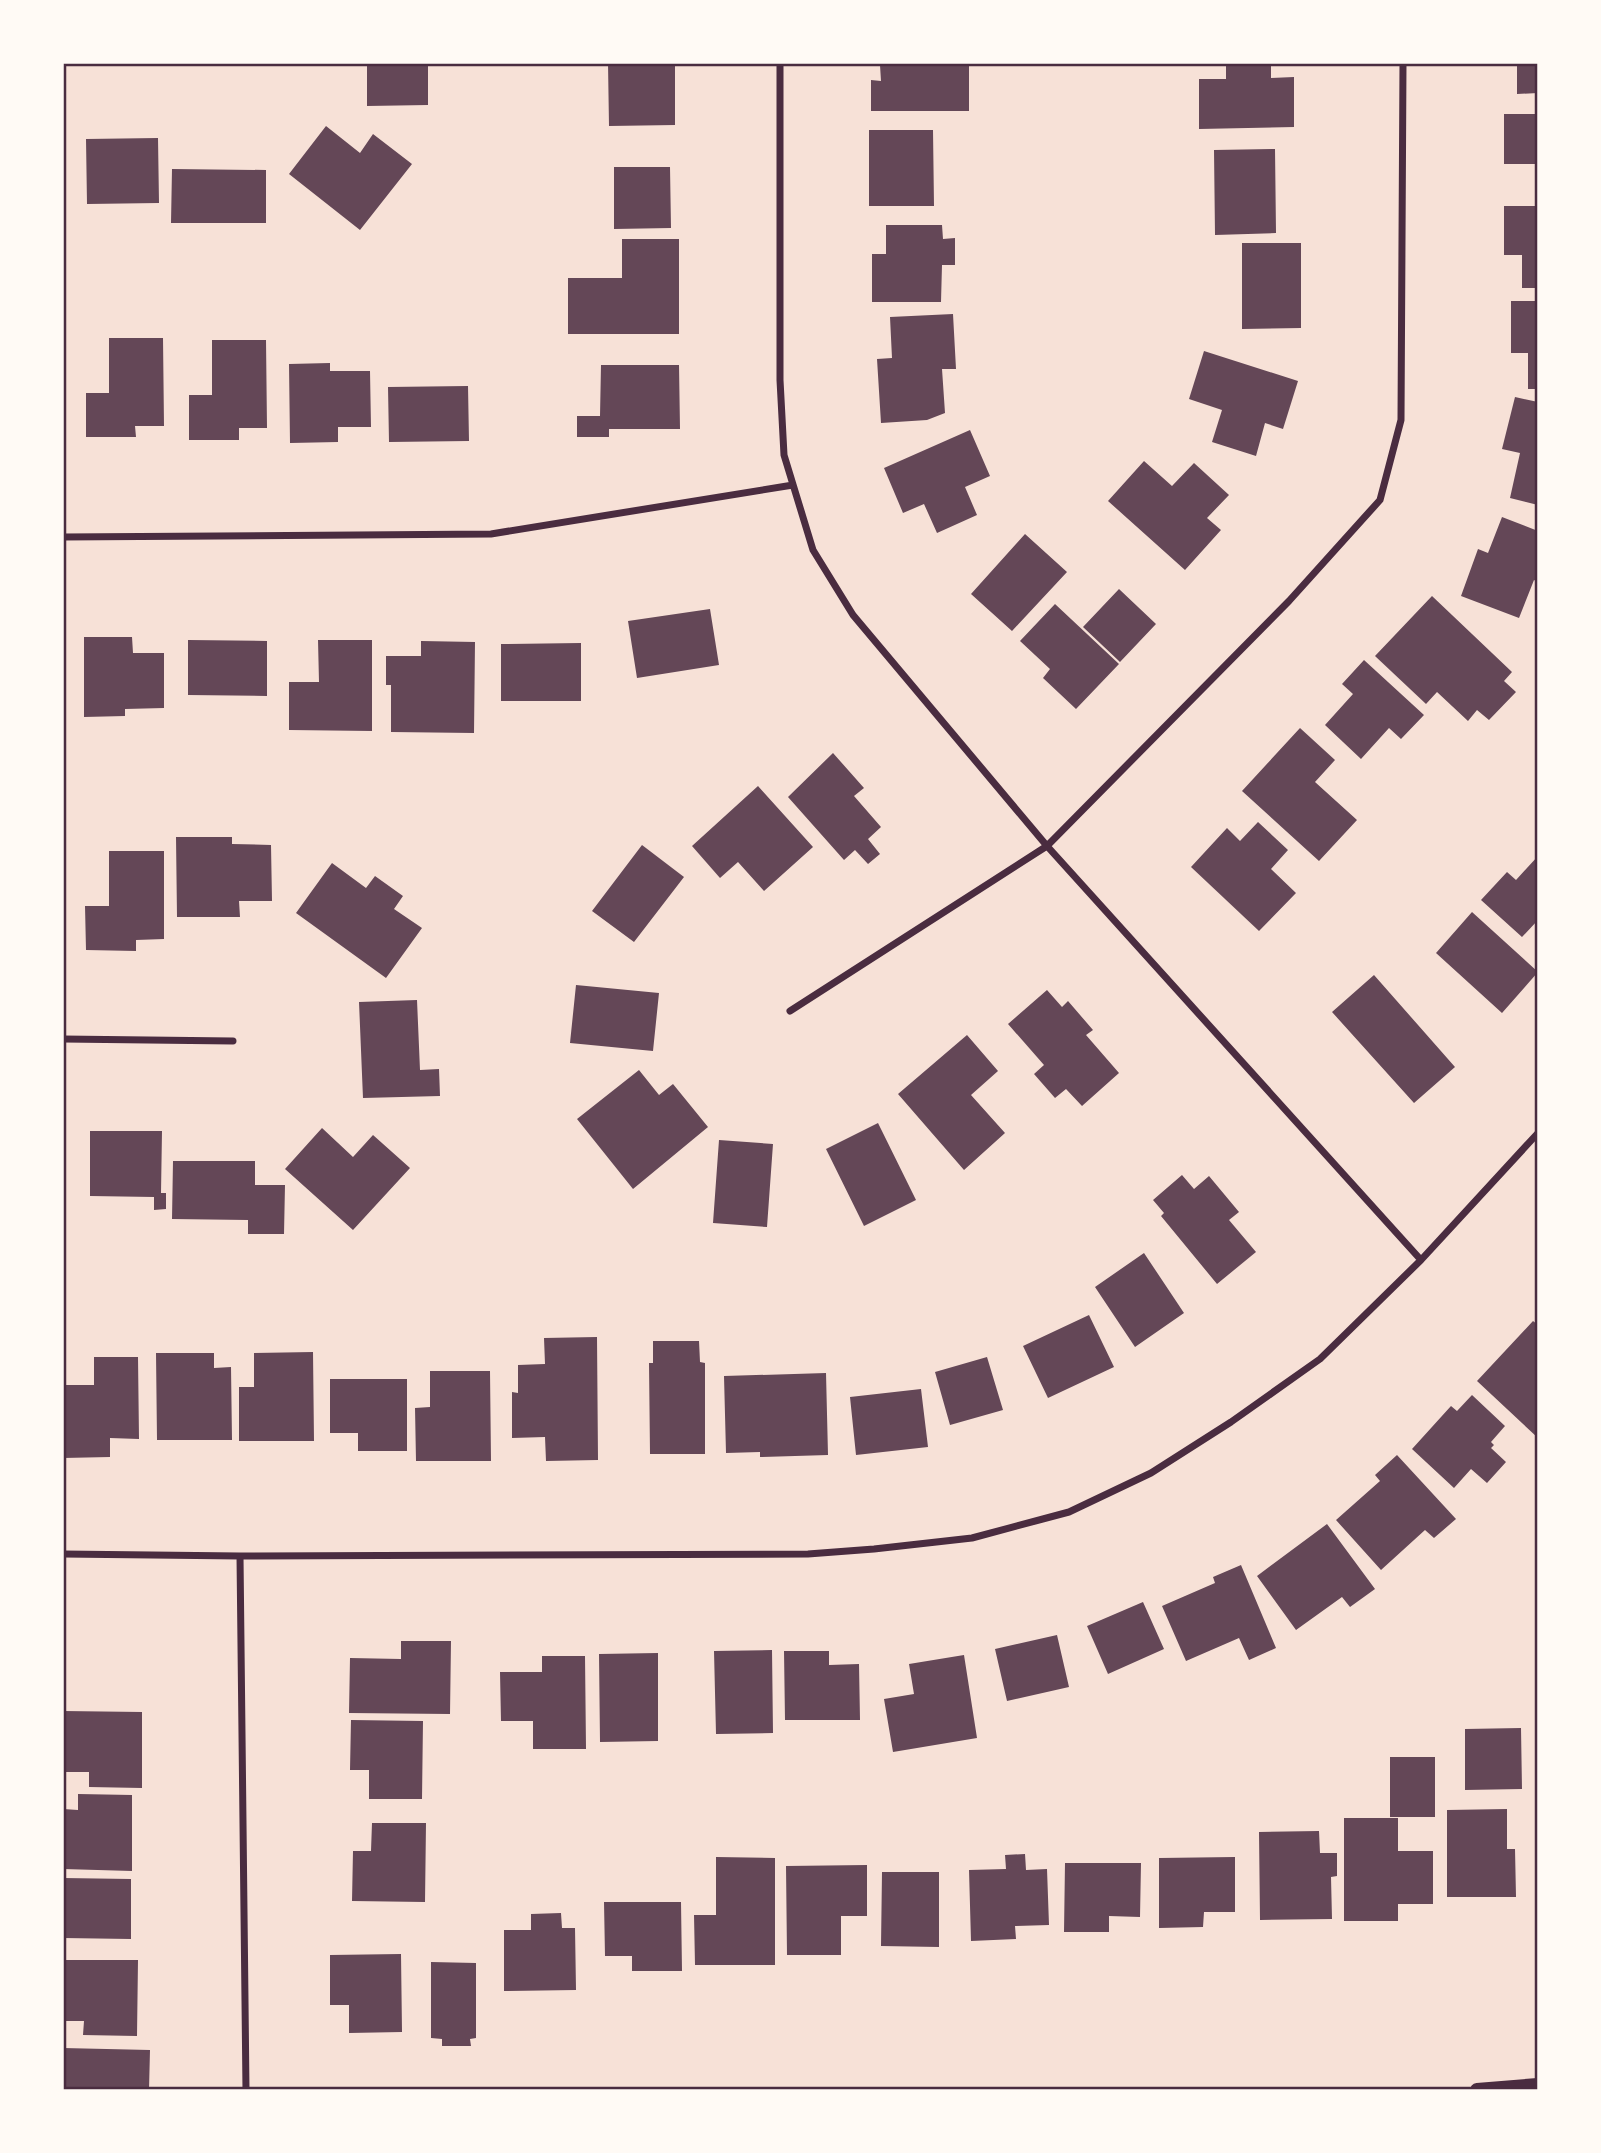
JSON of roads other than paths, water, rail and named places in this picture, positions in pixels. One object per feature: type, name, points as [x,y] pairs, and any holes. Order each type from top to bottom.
[{"type":"main road","points":[[1477,2090],[1538,2085]]},
{"type":"street","points":[[780,63],[780,380],[784,456],[813,550],[853,615],[1047,846],[1421,1260]]},
{"type":"street","points":[[790,1011],[1047,846],[1289,601],[1380,500],[1401,420],[1403,63]]},
{"type":"street","points":[[63,537],[491,534],[793,485]]},
{"type":"street","points":[[63,1039],[233,1041]]},
{"type":"street","points":[[63,1554],[240,1556],[808,1553],[972,1538],[1069,1512],[1151,1473],[1231,1422],[1320,1359],[1421,1260],[1538,1133]]},
{"type":"street","points":[[240,1556],[246,2090]]}]
